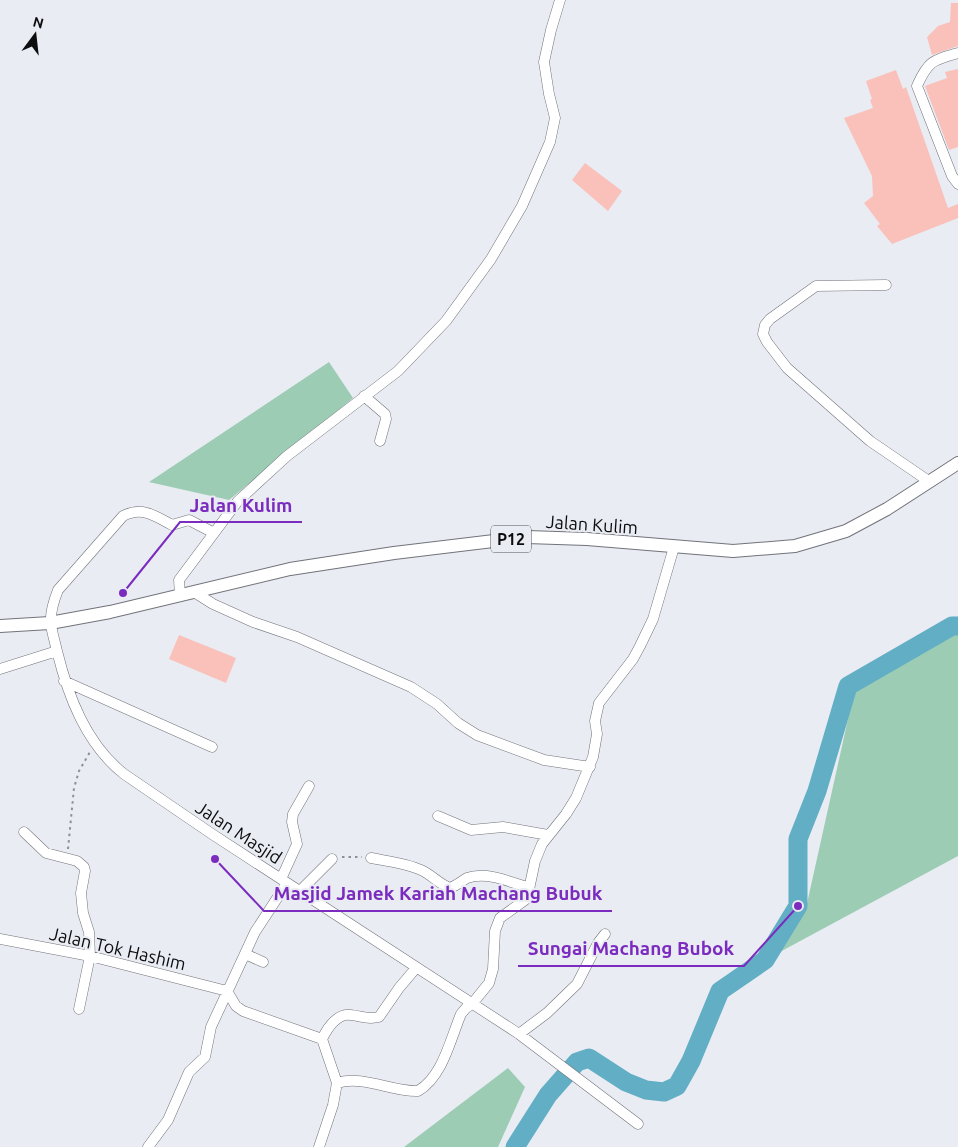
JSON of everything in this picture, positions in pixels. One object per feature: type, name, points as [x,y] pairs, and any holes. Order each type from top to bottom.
[{"type":"main road","name":"Jalan Kulim","points":[[0,626],[50,623],[110,612],[290,569],[349,559],[528,537],[587,539],[733,551],[795,546],[846,530],[887,509],[958,463]]},
{"type":"street","points":[[180,595],[179,580],[238,501],[287,456],[398,371],[446,321],[491,259],[522,206],[550,142],[555,118],[544,62],[560,0]]},
{"type":"street","points":[[958,53],[935,59],[924,71],[917,86],[952,176],[958,184]]},
{"type":"street","points":[[886,284],[816,286],[770,319],[765,325],[763,334],[767,342],[788,368],[870,441],[930,482]]},
{"type":"street","points":[[364,396],[385,414],[386,419],[380,441]]},
{"type":"street","points":[[50,623],[54,599],[58,590],[123,516],[130,512],[154,514],[172,525],[188,520],[214,533]]},
{"type":"street","points":[[337,1083],[352,1080],[418,1090],[426,1086],[436,1073],[461,1014],[489,983],[493,969],[495,931],[500,918],[525,900],[535,861],[542,844],[576,798],[590,767],[597,734],[595,721],[599,703],[633,659],[653,619],[674,547]]},
{"type":"street","points":[[194,592],[214,604],[254,622],[297,637],[411,686],[437,704],[458,723],[477,735],[544,760],[590,767]]},
{"type":"street","name":"Jalan Masjid","points":[[50,623],[64,681],[79,716],[112,764],[212,834],[519,1034],[638,1124]]},
{"type":"street","points":[[0,669],[57,652]]},
{"type":"street","points":[[64,681],[212,747]]},
{"type":"street","points":[[148,1147],[168,1120],[189,1072],[205,1058],[210,1027],[255,932],[284,881],[297,844],[292,822],[294,814],[310,786]]},
{"type":"street","points":[[438,816],[471,830],[503,827],[548,835]]},
{"type":"street","points":[[24,832],[46,853],[77,861],[84,867],[85,871],[80,893],[89,932],[90,956],[80,1009]]},
{"type":"street","points":[[371,858],[418,868],[433,876],[440,885],[450,888],[467,879],[481,876],[529,888]]},
{"type":"street","points":[[300,892],[332,859]]},
{"type":"street","points":[[519,1034],[547,1013],[577,984],[598,943],[605,934]]},
{"type":"street","name":"Jalan Tok Hashim","points":[[0,939],[90,956],[227,991]]},
{"type":"street","points":[[245,954],[263,962]]},
{"type":"street","points":[[319,1147],[333,1104],[337,1083],[322,1039],[328,1027],[340,1017],[352,1014],[364,1019],[379,1017],[399,988],[416,968]]},
{"type":"street","points":[[227,991],[236,1006],[243,1011],[322,1039]]},
{"type":"path","points":[[67,858],[74,788],[79,771],[96,743]]},
{"type":"path","points":[[332,859],[344,856],[371,858]]},
{"type":"green space","points":[[329,362],[353,398],[229,500],[149,482]]},
{"type":"green space","points":[[954,633],[958,634],[958,856],[765,960],[806,908],[854,692]]},
{"type":"green space","points":[[508,1068],[525,1087],[498,1147],[404,1147]]},
{"type":"building","points":[[951,3],[958,3],[958,46],[932,55],[927,37],[938,26],[950,22]]},
{"type":"building","points":[[958,69],[958,147],[949,150],[925,86],[947,78],[945,72]]},
{"type":"building","points":[[896,70],[903,89],[906,87],[948,208],[958,204],[958,218],[892,244],[877,226],[880,224],[864,203],[873,196],[872,176],[844,118],[873,108],[866,81]]},
{"type":"building","points":[[585,163],[622,191],[608,211],[572,180]]},
{"type":"building","points":[[179,635],[236,658],[226,683],[169,659]]},
{"type":"waterway","points":[[515,1147],[548,1095],[577,1062],[589,1058],[626,1082],[646,1090],[664,1092],[677,1086],[691,1061],[720,991],[765,960],[798,906],[798,839],[817,791],[848,686],[952,626],[958,626]]},
{"type":"place","name":"Jalan Kulim","points":[[123,593]]},
{"type":"place","name":"Masjid Jamek Kariah Machang Bubuk","points":[[215,859]]},
{"type":"place","name":"Sungai Machang Bubok","points":[[798,906]]}]
